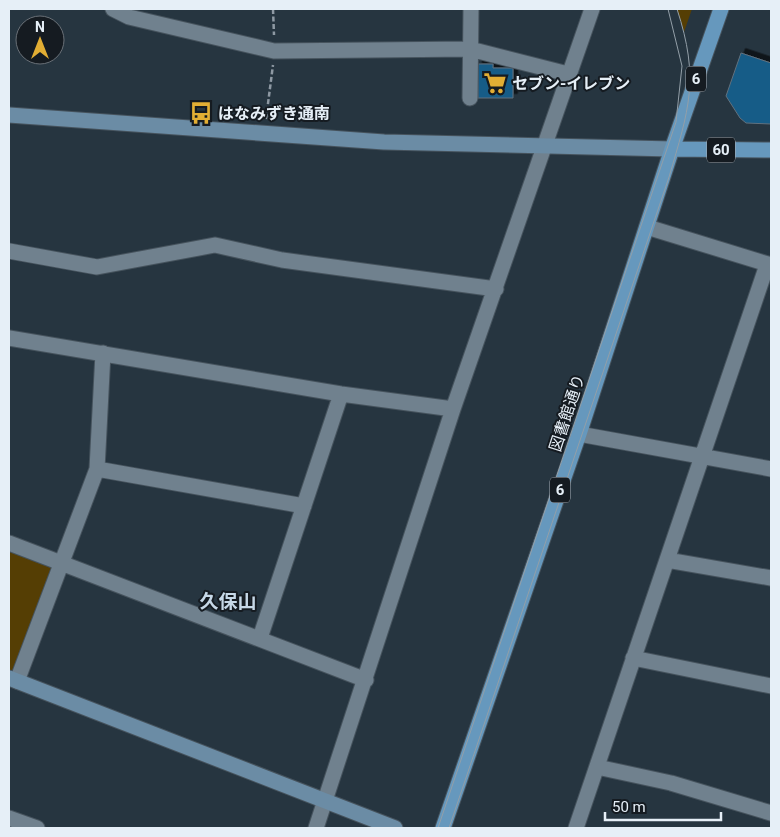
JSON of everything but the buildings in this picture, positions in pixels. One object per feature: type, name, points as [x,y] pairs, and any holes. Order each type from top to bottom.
[{"type":"main road","name":"図書館通り","points":[[443,828],[579,434],[672,149],[721,9]]},
{"type":"main road","name":"60","points":[[672,149],[771,150]]},
{"type":"street","points":[[114,9],[129,17],[274,51],[470,48],[568,74]]},
{"type":"street","points":[[470,98],[471,9]]},
{"type":"street","points":[[316,828],[366,680],[453,409],[496,290],[568,74],[592,9]]},
{"type":"street","points":[[9,115],[384,142],[544,148],[672,149]]},
{"type":"street","points":[[576,828],[701,457],[769,265],[647,227]]},
{"type":"street","points":[[9,251],[98,267],[215,245],[282,260],[496,290]]},
{"type":"street","points":[[9,338],[341,394],[453,409]]},
{"type":"street","points":[[103,353],[97,469],[63,563],[13,680],[395,828]]},
{"type":"street","points":[[260,638],[341,394]]},
{"type":"street","points":[[579,434],[771,470]]},
{"type":"street","points":[[97,469],[304,506]]},
{"type":"street","points":[[9,543],[366,680]]},
{"type":"street","points":[[667,560],[771,578]]},
{"type":"street","points":[[633,658],[771,686]]},
{"type":"street","points":[[597,767],[671,783],[771,812]]},
{"type":"street","points":[[10,822],[37,828]]},
{"type":"shaded area","points":[[677,9],[692,9],[684,32]]},
{"type":"shaded area","points":[[9,548],[56,565],[16,675],[9,672]]},
{"type":"tram line","points":[[438,828],[676,122],[682,66],[668,9]]},
{"type":"tram line","points":[[449,828],[669,177],[682,132],[689,94],[690,75],[684,34],[677,9]]},
{"type":"place","name":"セブン-イレブン","points":[[495,83]]},
{"type":"place","name":"はなみずき通南","points":[[201,113]]},
{"type":"district","name":"久保山","points":[[228,601]]}]
